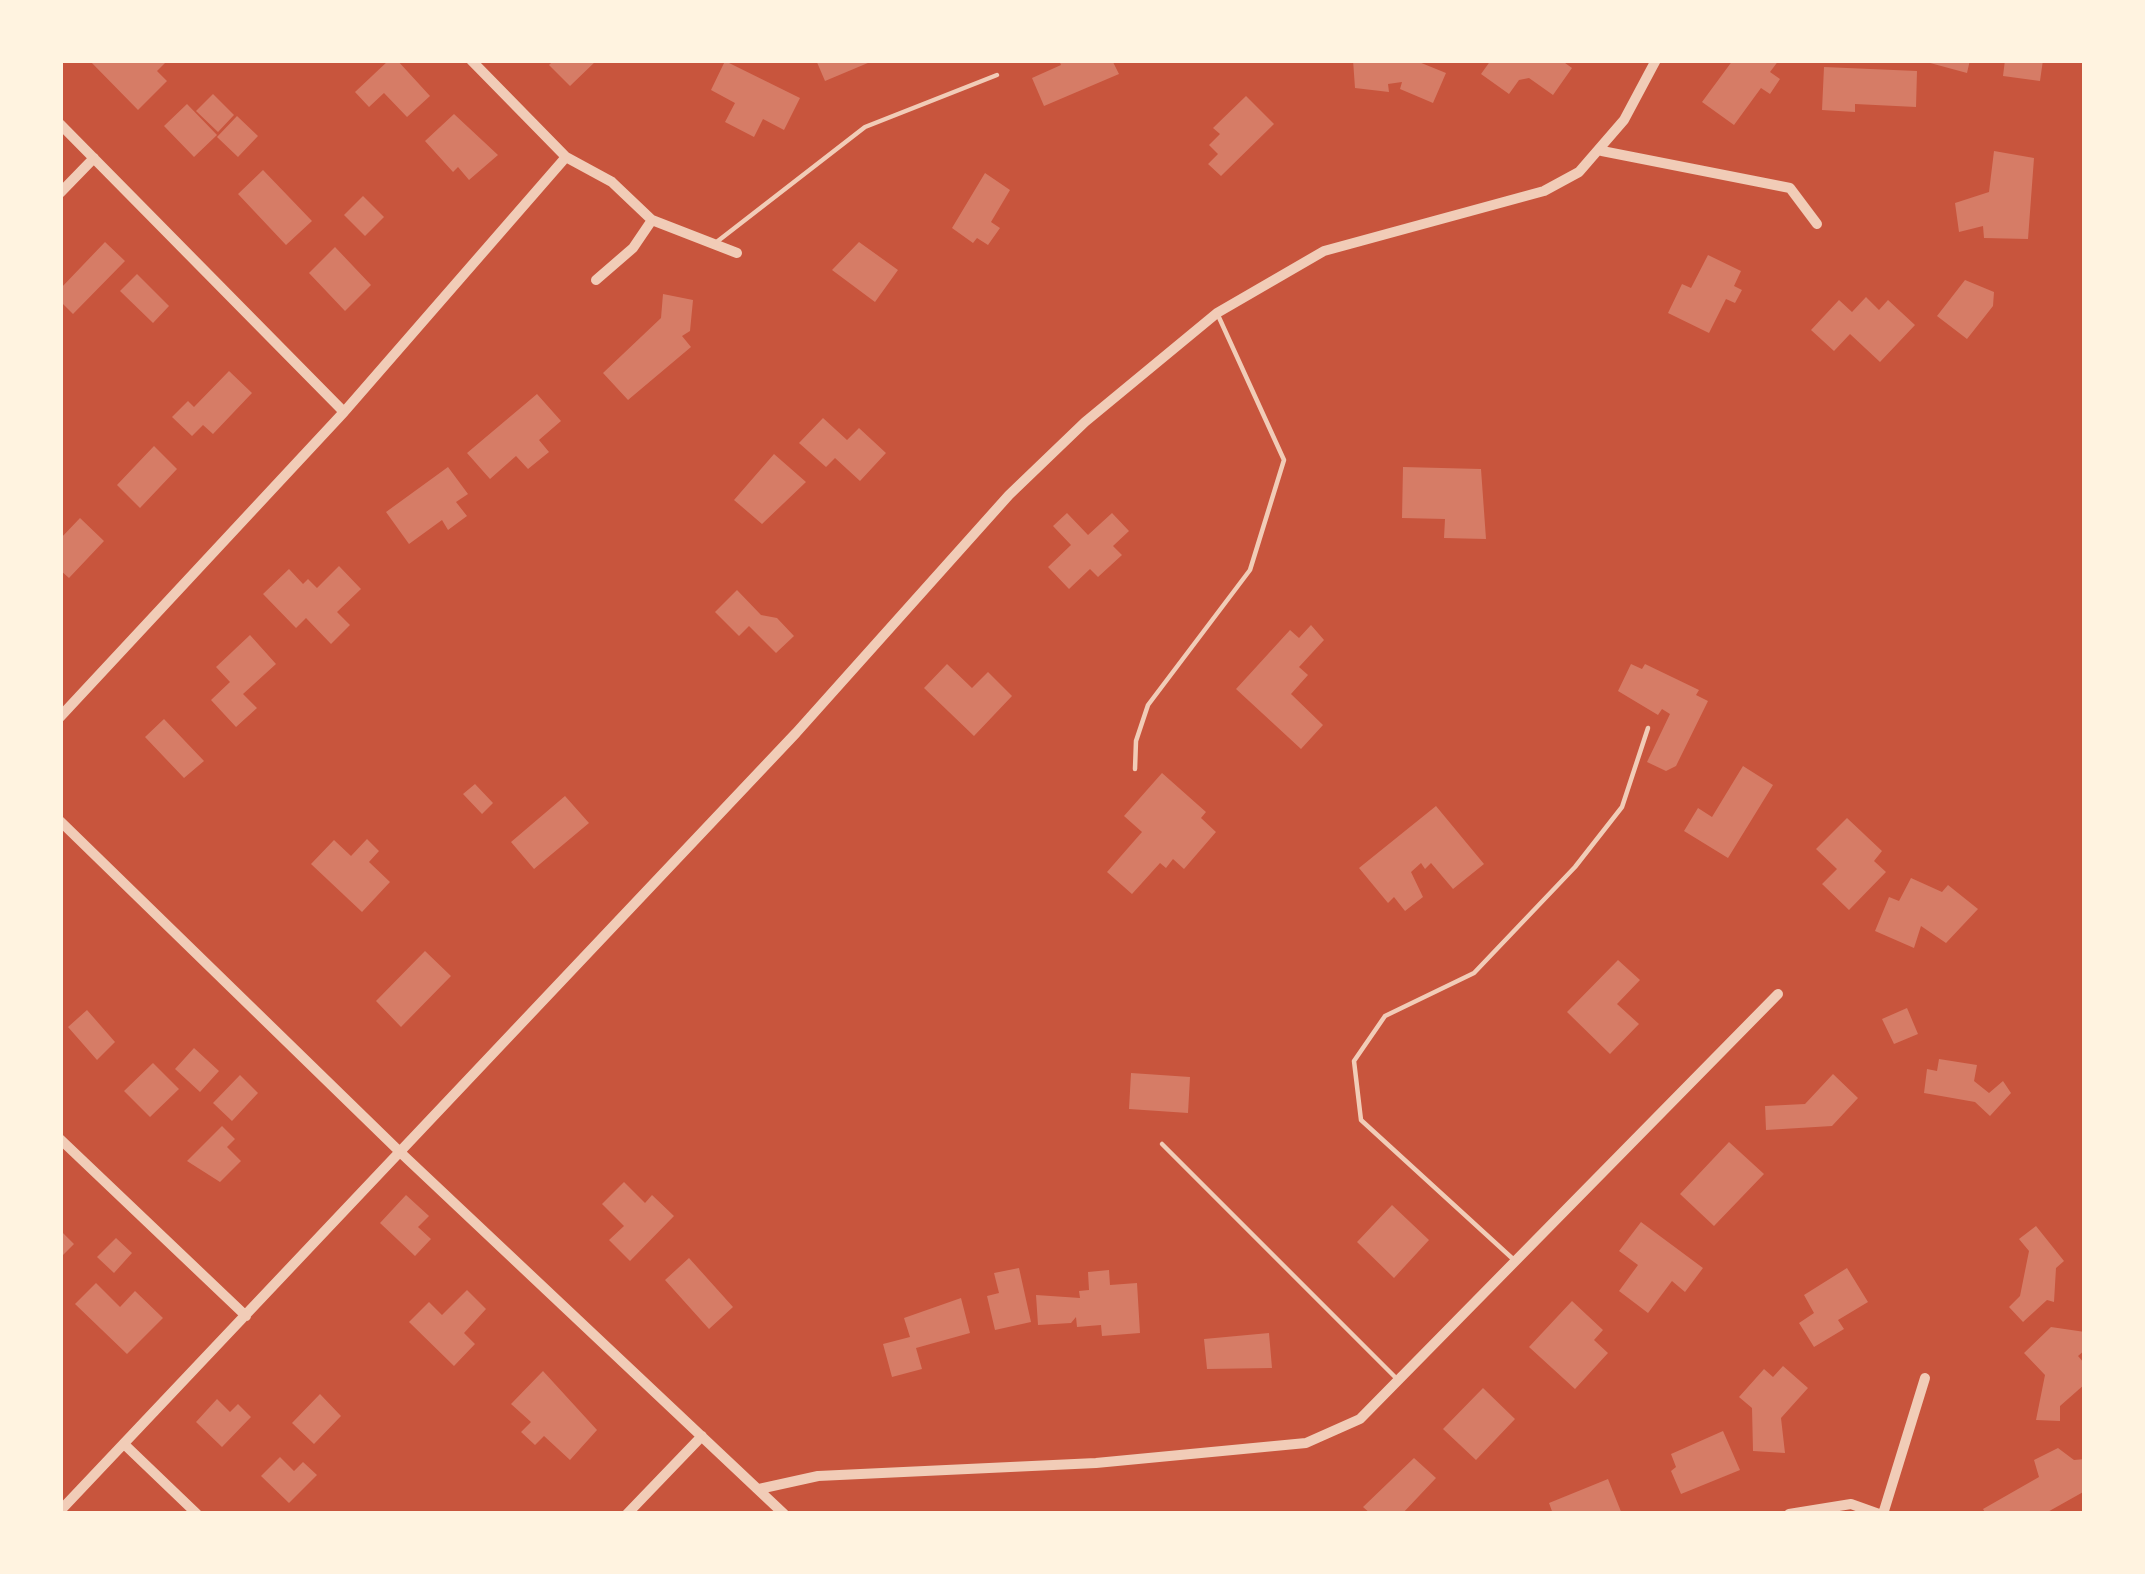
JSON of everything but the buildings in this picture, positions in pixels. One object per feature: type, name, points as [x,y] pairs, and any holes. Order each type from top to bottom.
[{"type":"street","points":[[471,60],[566,157],[612,182],[652,220],[737,253]]},
{"type":"street","points":[[60,1511],[796,734],[1010,495],[1085,422],[1217,313],[1324,250],[1544,191],[1602,151],[1657,60]]},
{"type":"street","points":[[60,124],[344,412]]},
{"type":"street","points":[[1602,151],[1790,188],[1817,224]]},
{"type":"street","points":[[60,717],[344,412],[566,157]]},
{"type":"street","points":[[60,193],[94,158]]},
{"type":"street","points":[[596,280],[633,248],[652,220]]},
{"type":"street","points":[[60,821],[400,1153],[784,1514]]},
{"type":"street","points":[[759,1489],[818,1476],[1096,1463],[1306,1443],[1360,1418],[1778,994]]},
{"type":"street","points":[[60,1139],[246,1316]]},
{"type":"street","points":[[1790,1514],[1851,1504],[1881,1514],[1925,1378]]},
{"type":"street","points":[[627,1514],[702,1436]]},
{"type":"street","points":[[124,1444],[197,1514]]},
{"type":"lane","points":[[714,244],[865,127],[997,75]]},
{"type":"lane","points":[[1135,769],[1136,740],[1148,705],[1250,571],[1284,460],[1217,313]]},
{"type":"lane","points":[[1517,1263],[1361,1120],[1354,1061],[1385,1016],[1474,973],[1575,867],[1622,807],[1648,728]]},
{"type":"lane","points":[[1162,1144],[1400,1382]]}]
